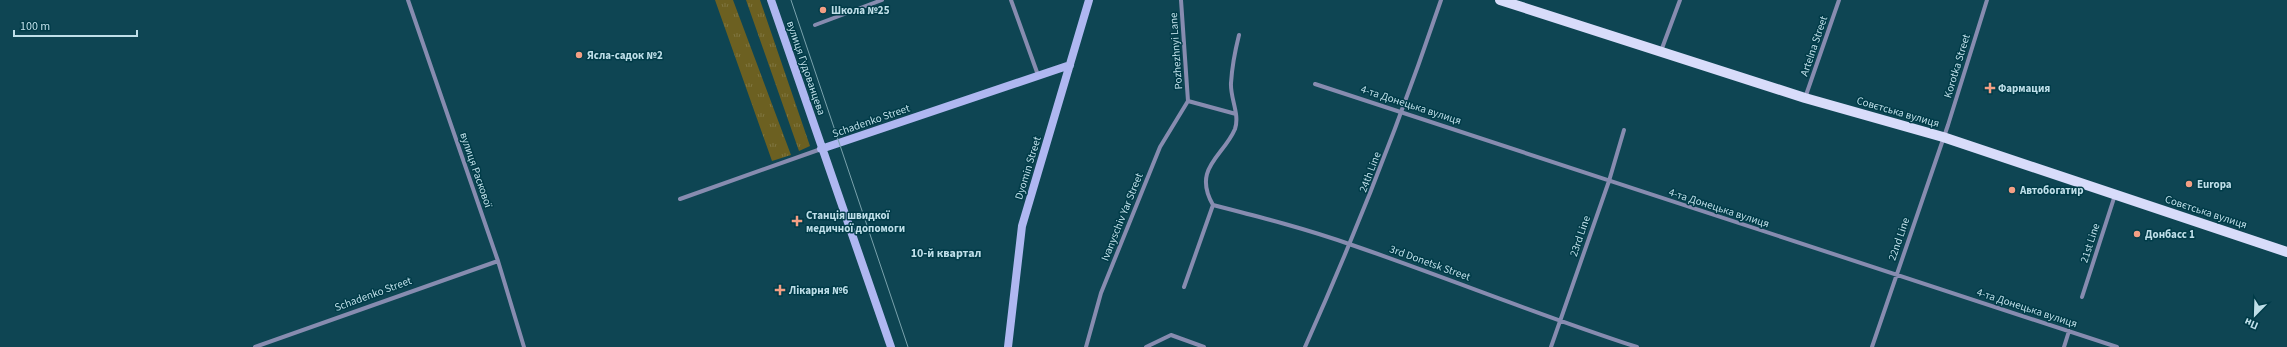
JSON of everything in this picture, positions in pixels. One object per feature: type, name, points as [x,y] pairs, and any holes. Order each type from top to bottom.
[{"type":"main road","name":"Совєтська вулиця","points":[[1500,0],[1524,4],[1805,98],[1943,137],[2287,252]]},
{"type":"street","name":"вулиця Раскової","points":[[408,0],[498,261],[524,347]]},
{"type":"street","name":"вулиця Гудованцева","points":[[771,0],[891,347]]},
{"type":"street","points":[[814,25],[882,0]]},
{"type":"street","points":[[1011,0],[1038,75]]},
{"type":"street","name":"Dyomin Street","points":[[1010,346],[1022,226],[1089,0]]},
{"type":"street","name":"Pozhezhnyi Lane","points":[[1181,0],[1188,100]]},
{"type":"street","name":"24th Line","points":[[1306,347],[1351,245],[1403,111],[1441,0]]},
{"type":"street","points":[[1661,51],[1680,0]]},
{"type":"street","name":"Artelna Street","points":[[1805,98],[1840,0]]},
{"type":"street","name":"Korotka Street","points":[[1943,137],[1987,0]]},
{"type":"street","points":[[1184,287],[1213,205],[1210,199],[1206,177],[1210,164],[1235,128],[1236,114],[1231,85],[1239,35]]},
{"type":"street","name":"Schadenko Street","points":[[680,199],[1070,64]]},
{"type":"street","name":"4-та Донецька вулиця","points":[[1315,84],[1403,111],[1609,181],[2117,347]]},
{"type":"street","points":[[1188,100],[1236,114]]},
{"type":"street","name":"Ivanyschiv Yar Street","points":[[1086,347],[1101,293],[1160,147],[1188,100]]},
{"type":"street","name":"23rd Line","points":[[1551,347],[1609,181],[1624,130]]},
{"type":"street","name":"22nd Line","points":[[1872,347],[1943,137]]},
{"type":"street","name":"21st Line","points":[[2082,297],[2116,194]]},
{"type":"street","name":"3rd Donetsk Street","points":[[1213,205],[1351,245],[1454,281],[1560,322],[1637,347]]},
{"type":"street","name":"Schadenko Street","points":[[255,347],[498,261]]},
{"type":"street","points":[[2064,347],[2069,331]]},
{"type":"street","points":[[1146,347],[1171,335],[1204,347]]},
{"type":"green space","points":[[715,0],[733,0],[791,155],[772,161]]},
{"type":"green space","points":[[746,0],[760,0],[810,146],[799,151]]},
{"type":"tram line","points":[[791,0],[908,347]]},
{"type":"place","name":"Школа №25","points":[[823,10]]},
{"type":"place","name":"Ясла-садок №2","points":[[579,55]]},
{"type":"place","name":"Фармация","points":[[1990,88]]},
{"type":"place","name":"Europa","points":[[2189,184]]},
{"type":"place","name":"Автобогатир","points":[[2012,190]]},
{"type":"place","name":"Станція швидкої медичної допомоги","points":[[797,221]]},
{"type":"place","name":"Донбасс 1","points":[[2137,234]]},
{"type":"place","name":"Лікарня №6","points":[[780,290]]},
{"type":"district","name":"10-й квартал","points":[[946,253]]}]
